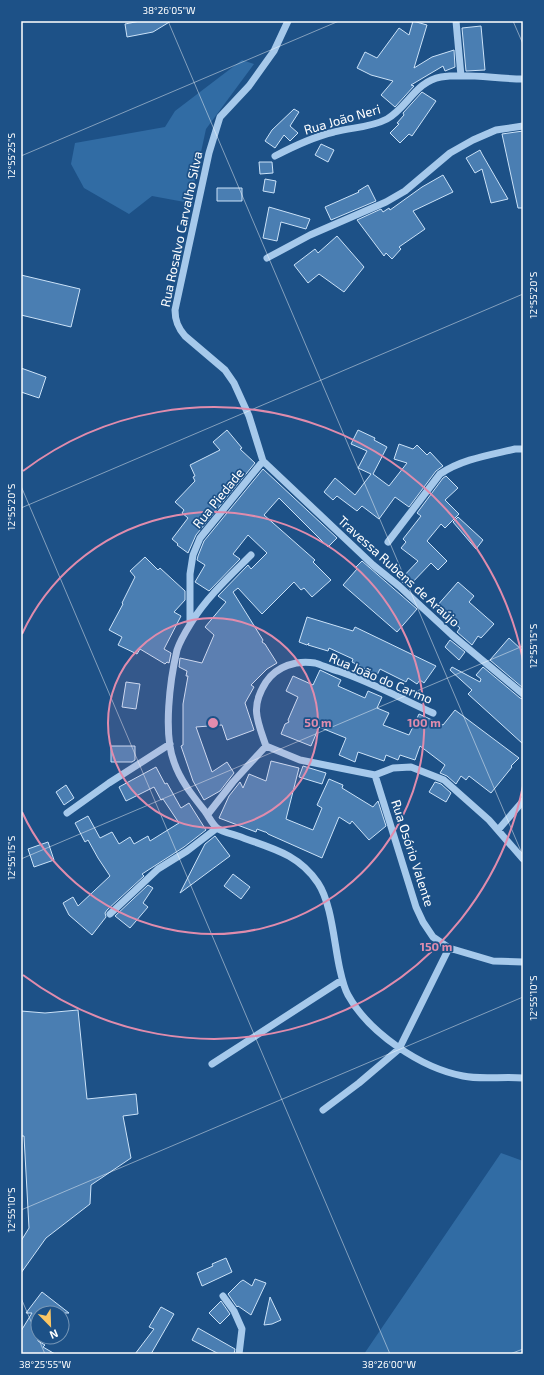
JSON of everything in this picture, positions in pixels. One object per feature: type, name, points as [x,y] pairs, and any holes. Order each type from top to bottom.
[{"type":"street","name":"Rua Rosalvo Carvalho Silva","points":[[263,461],[249,416],[234,383],[225,370],[180,331],[175,319],[175,310],[209,153],[220,117],[249,86],[274,51],[288,21]]},
{"type":"street","points":[[456,21],[461,76]]},
{"type":"street","name":"Rua João Neri","points":[[275,156],[319,136],[375,124],[388,119],[396,113],[422,86],[431,80],[441,77],[461,76],[498,79],[523,79]]},
{"type":"street","points":[[267,258],[310,235],[386,202],[405,191],[450,153],[473,140],[496,130],[523,126]]},
{"type":"street","points":[[388,542],[440,474],[449,468],[467,461],[515,449],[523,449]]},
{"type":"street","name":"Rua Piedade","points":[[190,624],[190,574],[193,555],[200,538],[263,461]]},
{"type":"street","name":"Travessa Rubens de Araújo","points":[[263,461],[373,565],[399,586],[452,635],[523,694]]},
{"type":"street","points":[[251,555],[210,596],[190,624],[178,648],[170,692],[170,744],[174,762],[182,779],[189,792],[208,814],[217,828],[290,856],[304,866],[319,884],[327,902],[342,980],[348,995],[362,1014],[399,1048],[426,1064],[442,1071],[465,1077],[523,1078]]},
{"type":"street","name":"Rua João do Carmo","points":[[266,746],[258,722],[256,708],[257,699],[270,676],[285,666],[302,663],[315,664],[350,675],[433,713]]},
{"type":"street","points":[[67,812],[170,744]]},
{"type":"street","points":[[208,814],[233,782],[266,746],[300,760],[375,775],[393,768],[411,767],[444,780],[470,802],[498,830],[523,859]]},
{"type":"street","name":"Rua Osório Valente","points":[[375,775],[416,907],[423,922],[433,937],[449,948],[493,961],[523,962]]},
{"type":"street","points":[[498,830],[523,801]]},
{"type":"street","points":[[110,914],[158,869],[188,851],[217,828]]},
{"type":"street","points":[[323,1110],[358,1083],[399,1048],[449,948]]},
{"type":"street","points":[[212,1064],[342,980]]},
{"type":"street","points":[[223,1296],[234,1311],[242,1329],[238,1354]]},
{"type":"shaded area","points":[[242,60],[254,64],[206,129],[190,203],[152,196],[129,214],[84,188],[71,164],[75,143],[165,127],[175,111]]},
{"type":"shaded area","points":[[501,1153],[523,1161],[523,1354],[364,1354]]},
{"type":"building","points":[[140,21],[171,21],[153,32],[127,37],[125,24]]},
{"type":"building","points":[[413,21],[427,25],[414,68],[432,57],[454,50],[455,67],[445,71],[443,66],[411,85],[414,86],[395,107],[381,95],[393,81],[371,75],[357,68],[365,52],[377,58],[399,28],[409,35]]},
{"type":"building","points":[[481,26],[485,70],[466,71],[462,28]]},
{"type":"building","points":[[422,92],[436,101],[412,136],[409,134],[400,143],[390,133],[399,124],[397,123],[404,115],[403,113]]},
{"type":"building","points":[[294,109],[299,112],[290,126],[298,133],[290,141],[284,135],[275,148],[265,141],[272,130]]},
{"type":"building","points":[[523,131],[523,208],[518,208],[502,134]]},
{"type":"building","points":[[321,144],[334,150],[328,162],[315,155]]},
{"type":"building","points":[[480,150],[508,199],[491,203],[482,169],[475,173],[466,158]]},
{"type":"building","points":[[259,162],[272,162],[273,173],[260,174]]},
{"type":"building","points":[[443,175],[453,192],[413,211],[425,229],[399,247],[401,249],[392,259],[386,253],[384,256],[357,220],[381,209],[383,212],[389,208],[390,210],[422,187]]},
{"type":"building","points":[[265,179],[276,181],[274,193],[263,191]]},
{"type":"building","points":[[368,185],[376,201],[331,220],[325,207],[359,192],[358,191]]},
{"type":"building","points":[[217,188],[242,188],[242,201],[217,201]]},
{"type":"building","points":[[269,207],[310,219],[306,229],[281,222],[277,241],[263,238]]},
{"type":"building","points":[[337,236],[364,267],[344,292],[319,274],[308,283],[294,265],[315,249],[318,253]]},
{"type":"building","points":[[21,275],[80,289],[71,327],[21,315]]},
{"type":"building","points":[[21,368],[46,377],[39,398],[21,392]]},
{"type":"building","points":[[227,430],[242,448],[240,449],[255,463],[196,535],[188,553],[177,545],[178,544],[172,539],[188,518],[182,513],[184,510],[175,502],[195,481],[193,477],[195,476],[190,465],[220,450],[213,442]]},
{"type":"building","points":[[358,430],[375,438],[374,440],[387,447],[373,474],[389,486],[407,463],[394,459],[399,444],[413,449],[417,445],[427,455],[430,452],[443,466],[436,471],[409,507],[395,497],[379,519],[362,506],[357,511],[337,496],[333,500],[324,492],[335,478],[355,495],[371,474],[358,468],[367,451],[351,444]]},
{"type":"building","points":[[263,469],[337,538],[328,547],[279,498],[264,515],[315,560],[313,562],[331,580],[312,597],[304,588],[301,590],[294,582],[262,614],[238,588],[233,592],[263,640],[262,642],[265,644],[277,663],[267,669],[251,685],[254,687],[245,703],[254,730],[227,740],[222,725],[196,727],[212,772],[227,762],[234,773],[220,791],[204,800],[193,781],[181,746],[183,745],[183,704],[188,676],[186,676],[187,671],[179,667],[180,658],[202,663],[214,635],[205,627],[226,602],[218,596],[248,565],[251,569],[267,553],[248,535],[233,554],[240,559],[209,591],[195,582],[205,565],[197,560],[204,541]]},
{"type":"building","points":[[446,476],[458,488],[445,500],[459,514],[445,528],[441,524],[427,541],[447,561],[438,570],[431,563],[408,587],[400,580],[418,561],[401,548],[406,542],[403,539],[421,516],[417,513]]},
{"type":"building","points":[[458,517],[483,540],[476,549],[453,522]]},
{"type":"building","points":[[145,557],[158,570],[160,568],[185,591],[185,600],[174,612],[181,616],[164,649],[171,653],[169,663],[167,662],[165,664],[140,649],[137,654],[118,645],[122,637],[109,630],[135,577],[130,571]]},
{"type":"building","points":[[362,561],[417,609],[397,632],[343,585]]},
{"type":"building","points":[[458,582],[474,596],[469,602],[494,624],[481,638],[478,636],[472,645],[457,632],[460,628],[436,607]]},
{"type":"building","points":[[307,617],[353,631],[355,627],[436,666],[424,683],[420,680],[417,684],[408,678],[406,682],[380,669],[377,675],[352,662],[353,659],[329,648],[328,651],[308,645],[309,643],[307,645],[299,642]]},
{"type":"building","points":[[509,638],[523,651],[523,688],[490,660]]},
{"type":"building","points":[[450,640],[465,652],[459,660],[445,647]]},
{"type":"building","points":[[452,667],[480,682],[481,679],[476,675],[483,667],[523,699],[523,744],[468,694],[472,690],[450,670]]},
{"type":"building","points":[[320,670],[341,680],[338,686],[365,698],[368,691],[382,697],[377,708],[389,713],[383,725],[409,735],[419,714],[443,725],[455,710],[519,758],[511,766],[512,767],[491,793],[469,776],[466,780],[461,776],[456,784],[447,776],[440,773],[445,765],[420,746],[415,760],[400,755],[398,760],[386,755],[384,761],[358,752],[355,762],[339,755],[346,738],[319,727],[311,746],[281,734],[285,724],[289,722],[288,720],[298,697],[286,691],[293,676],[313,685]]},
{"type":"building","points":[[126,682],[140,684],[136,709],[122,707]]},
{"type":"building","points":[[111,746],[135,746],[135,760],[132,762],[111,762]]},
{"type":"building","points":[[271,761],[299,768],[286,819],[313,830],[322,808],[317,805],[329,779],[343,785],[342,788],[373,807],[378,801],[386,826],[369,840],[352,821],[350,824],[339,817],[322,858],[266,832],[257,829],[256,832],[219,818],[229,796],[240,782],[243,788],[249,774],[266,781]]},
{"type":"building","points":[[303,766],[326,773],[322,784],[299,777]]},
{"type":"building","points":[[156,767],[181,808],[189,803],[206,830],[184,847],[142,874],[144,876],[107,910],[105,913],[106,917],[92,935],[69,915],[63,903],[73,897],[78,906],[110,876],[88,840],[85,842],[75,823],[88,816],[100,838],[112,832],[119,844],[130,837],[134,844],[148,836],[150,841],[179,823],[163,799],[161,800],[154,787],[126,801],[119,787]]},
{"type":"building","points":[[435,782],[441,784],[451,793],[446,802],[429,792]]},
{"type":"building","points":[[66,785],[74,798],[64,805],[56,792]]},
{"type":"building","points":[[215,836],[230,856],[180,893],[205,844]]},
{"type":"building","points":[[48,842],[54,860],[34,867],[28,849]]},
{"type":"building","points":[[233,874],[250,887],[241,899],[224,886]]},
{"type":"building","points":[[148,885],[153,888],[143,903],[148,907],[130,928],[115,916]]},
{"type":"building","points":[[78,1010],[87,1099],[136,1094],[138,1114],[123,1116],[131,1158],[91,1185],[90,1204],[46,1238],[21,1273],[21,1241],[29,1228],[24,1136],[21,1136],[21,1011],[45,1013]]},
{"type":"building","points":[[226,1258],[232,1272],[202,1286],[197,1273]]},
{"type":"building","points":[[255,1279],[266,1283],[251,1315],[238,1306],[237,1307],[228,1294],[243,1280],[252,1286]]},
{"type":"building","points":[[42,1292],[59,1305],[32,1305]]},
{"type":"building","points":[[270,1297],[281,1320],[272,1324],[264,1325]]},
{"type":"building","points":[[221,1301],[230,1314],[220,1324],[209,1313]]},
{"type":"building","points":[[161,1307],[174,1314],[151,1354],[135,1354],[154,1329],[149,1327]]},
{"type":"building","points":[[30,1308],[30,1313],[26,1313]]},
{"type":"building","points":[[30,1316],[30,1345],[45,1345],[43,1347],[55,1354],[21,1354],[21,1331]]},
{"type":"building","points":[[198,1328],[235,1349],[234,1354],[219,1354],[192,1340]]}]
